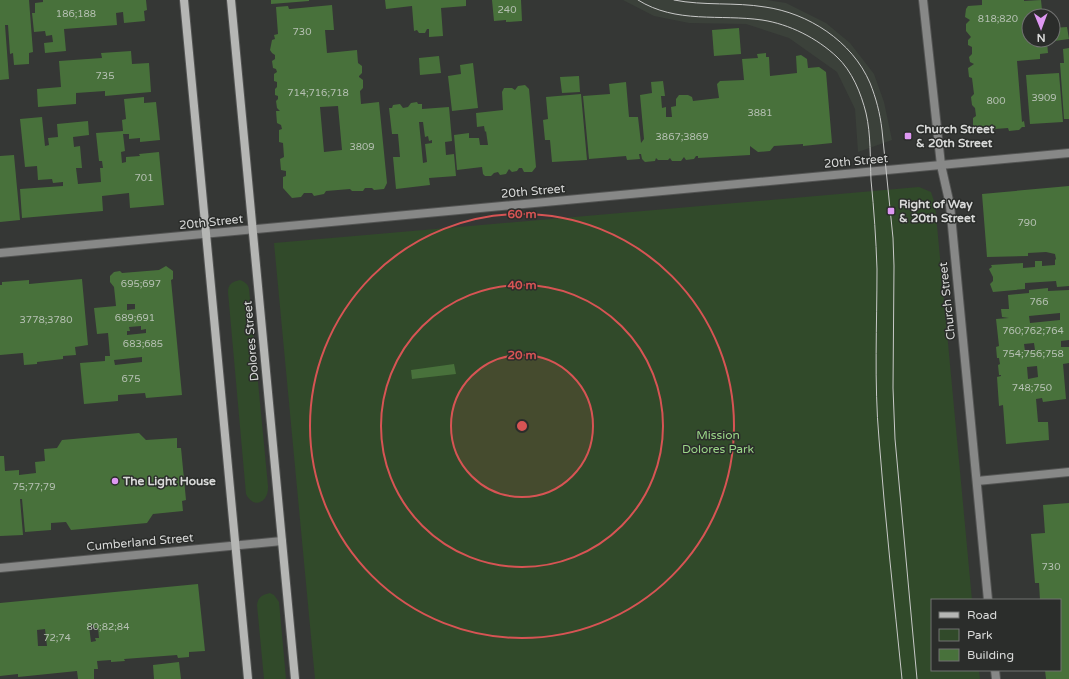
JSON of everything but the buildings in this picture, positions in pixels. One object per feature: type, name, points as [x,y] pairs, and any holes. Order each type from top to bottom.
[{"type":"main road","points":[[184,0],[248,679]]},
{"type":"main road","name":"Dolores Street","points":[[231,0],[295,679]]},
{"type":"street","name":"Church Street","points":[[923,0],[941,165],[950,205],[988,599]]},
{"type":"street","name":"20th Street","points":[[0,254],[1069,153]]},
{"type":"street","points":[[977,481],[1069,472]]},
{"type":"street","name":"Cumberland Street","points":[[0,568],[282,541]]},
{"type":"shaded area","points":[[623,0],[767,0],[786,3],[826,23],[850,43],[874,74],[884,102],[892,140],[858,152],[855,109],[837,72],[789,38],[746,24],[689,23],[654,16]]},
{"type":"green space","name":"Mission Dolores Park","points":[[919,187],[931,192],[935,204],[972,599],[931,599],[931,671],[979,671],[980,679],[315,679],[274,243]]},
{"type":"green space","points":[[240,280],[246,283],[249,289],[268,486],[268,492],[264,500],[257,503],[249,499],[246,494],[228,292],[231,284]]},
{"type":"green space","points":[[270,593],[274,595],[279,602],[286,679],[264,679],[257,605],[258,600],[261,597]]},
{"type":"tram line","points":[[638,0],[653,8],[683,15],[698,17],[746,18],[772,22],[792,28],[812,38],[837,57],[847,69],[859,90],[868,121],[870,138],[871,180],[877,269],[877,418],[902,679]]},
{"type":"tram line","points":[[674,0],[697,3],[765,7],[781,10],[797,16],[827,32],[840,42],[852,54],[870,83],[878,106],[881,124],[893,238],[893,388],[895,439],[917,679]]},
{"type":"place","name":"Church Street & 20th Street","points":[[908,136]]},
{"type":"place","name":"Right of Way & 20th Street","points":[[891,211]]},
{"type":"place","name":"The Light House","points":[[115,481]]}]
